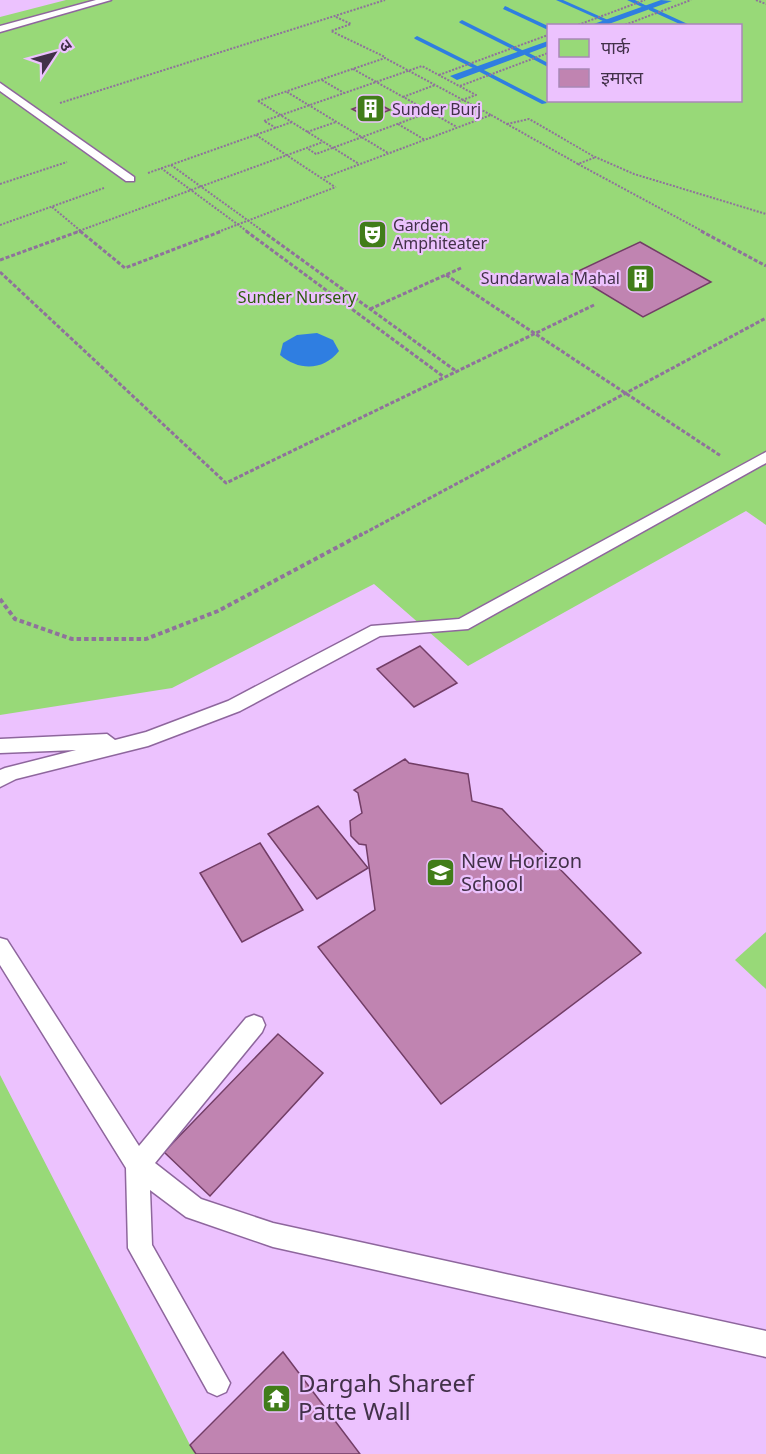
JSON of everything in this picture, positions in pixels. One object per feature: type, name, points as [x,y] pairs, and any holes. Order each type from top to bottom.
[{"type":"lane","points":[[0,29],[106,0]]},
{"type":"lane","points":[[0,86],[130,179]]},
{"type":"lane","points":[[0,779],[12,773],[148,739],[234,706],[377,630],[462,625],[766,457]]},
{"type":"lane","points":[[0,746],[148,739]]},
{"type":"lane","points":[[0,947],[138,1165],[194,1209],[273,1235],[766,1344]]},
{"type":"lane","points":[[217,1383],[140,1248],[138,1165],[254,1025]]},
{"type":"path","points":[[34,111],[385,0]]},
{"type":"path","points":[[580,24],[645,0]]},
{"type":"path","points":[[627,24],[688,0]]},
{"type":"path","points":[[756,0],[766,4]]},
{"type":"path","points":[[335,16],[351,24],[331,31],[409,70],[766,266]]},
{"type":"path","points":[[438,75],[547,36]]},
{"type":"path","points":[[459,86],[547,54]]},
{"type":"path","points":[[359,165],[258,101],[385,58]]},
{"type":"path","points":[[276,128],[264,121],[422,66],[476,95],[316,154],[307,148]]},
{"type":"path","points":[[353,69],[457,128]]},
{"type":"path","points":[[321,80],[344,93]]},
{"type":"path","points":[[403,97],[436,85]]},
{"type":"path","points":[[286,91],[389,154]]},
{"type":"path","points":[[323,178],[491,115]]},
{"type":"path","points":[[507,124],[529,119],[596,157],[633,174],[693,194],[766,214]]},
{"type":"path","points":[[307,132],[336,122]]},
{"type":"path","points":[[398,124],[425,140]]},
{"type":"path","points":[[52,207],[125,268],[336,187],[256,135]]},
{"type":"path","points":[[0,260],[323,142]]},
{"type":"path","points":[[0,184],[93,153]]},
{"type":"path","points":[[578,164],[596,157]]},
{"type":"path","points":[[171,165],[456,371]]},
{"type":"path","points":[[161,168],[444,377]]},
{"type":"path","points":[[370,309],[461,268]]},
{"type":"path","points":[[0,272],[225,483],[594,305]]},
{"type":"path","points":[[446,275],[742,470]]},
{"type":"path","points":[[0,599],[15,619],[72,639],[146,639],[218,611],[766,318]]},
{"type":"green space","name":"Sunder Nursery","points":[[66,0],[766,0],[766,525],[746,511],[468,666],[374,584],[172,688],[0,715],[0,17]]},
{"type":"green space","points":[[766,932],[766,989],[735,960]]},
{"type":"green space","points":[[0,1075],[190,1445],[196,1454],[0,1454]]},
{"type":"water","points":[[661,0],[672,1],[609,24],[594,24]]},
{"type":"water","points":[[547,41],[547,46],[457,80],[450,76]]},
{"type":"water","points":[[317,333],[333,340],[339,351],[333,358],[318,365],[303,366],[280,355],[283,343],[297,335]]},
{"type":"building","name":"Sunder Burj","points":[[373,101],[390,110],[369,118],[352,109]]},
{"type":"building","name":"Sundarwala Mahal","points":[[640,242],[711,282],[643,317],[572,274]]},
{"type":"building","points":[[420,646],[457,683],[414,707],[377,669]]},
{"type":"building","points":[[405,759],[409,763],[468,774],[472,801],[502,809],[641,953],[441,1104],[318,947],[375,910],[366,845],[359,844],[351,836],[350,821],[362,813],[358,793],[354,790]]},
{"type":"building","points":[[318,806],[368,868],[317,899],[268,834]]},
{"type":"building","points":[[260,843],[303,910],[242,942],[200,873]]},
{"type":"building","points":[[278,1034],[323,1073],[210,1196],[164,1152]]},
{"type":"building","name":"Dargah Shareef Patte Wall","points":[[283,1352],[360,1454],[196,1454],[190,1445]]},
{"type":"waterway","points":[[559,0],[605,20]]},
{"type":"waterway","points":[[630,0],[644,6]]},
{"type":"waterway","points":[[505,8],[547,28]]},
{"type":"waterway","points":[[651,9],[685,24]]},
{"type":"waterway","points":[[462,22],[520,51]]},
{"type":"waterway","points":[[417,38],[475,67]]},
{"type":"waterway","points":[[527,54],[547,64]]},
{"type":"waterway","points":[[482,71],[544,103]]},
{"type":"place","name":"Sunder Burj","points":[[371,109]]},
{"type":"place","name":"Garden Amphiteater","points":[[372,234]]},
{"type":"place","name":"Sundarwala Mahal","points":[[641,278]]},
{"type":"place","name":"New Horizon School","points":[[440,872]]},
{"type":"place","name":"Dargah Shareef Patte Wall","points":[[277,1398]]}]
